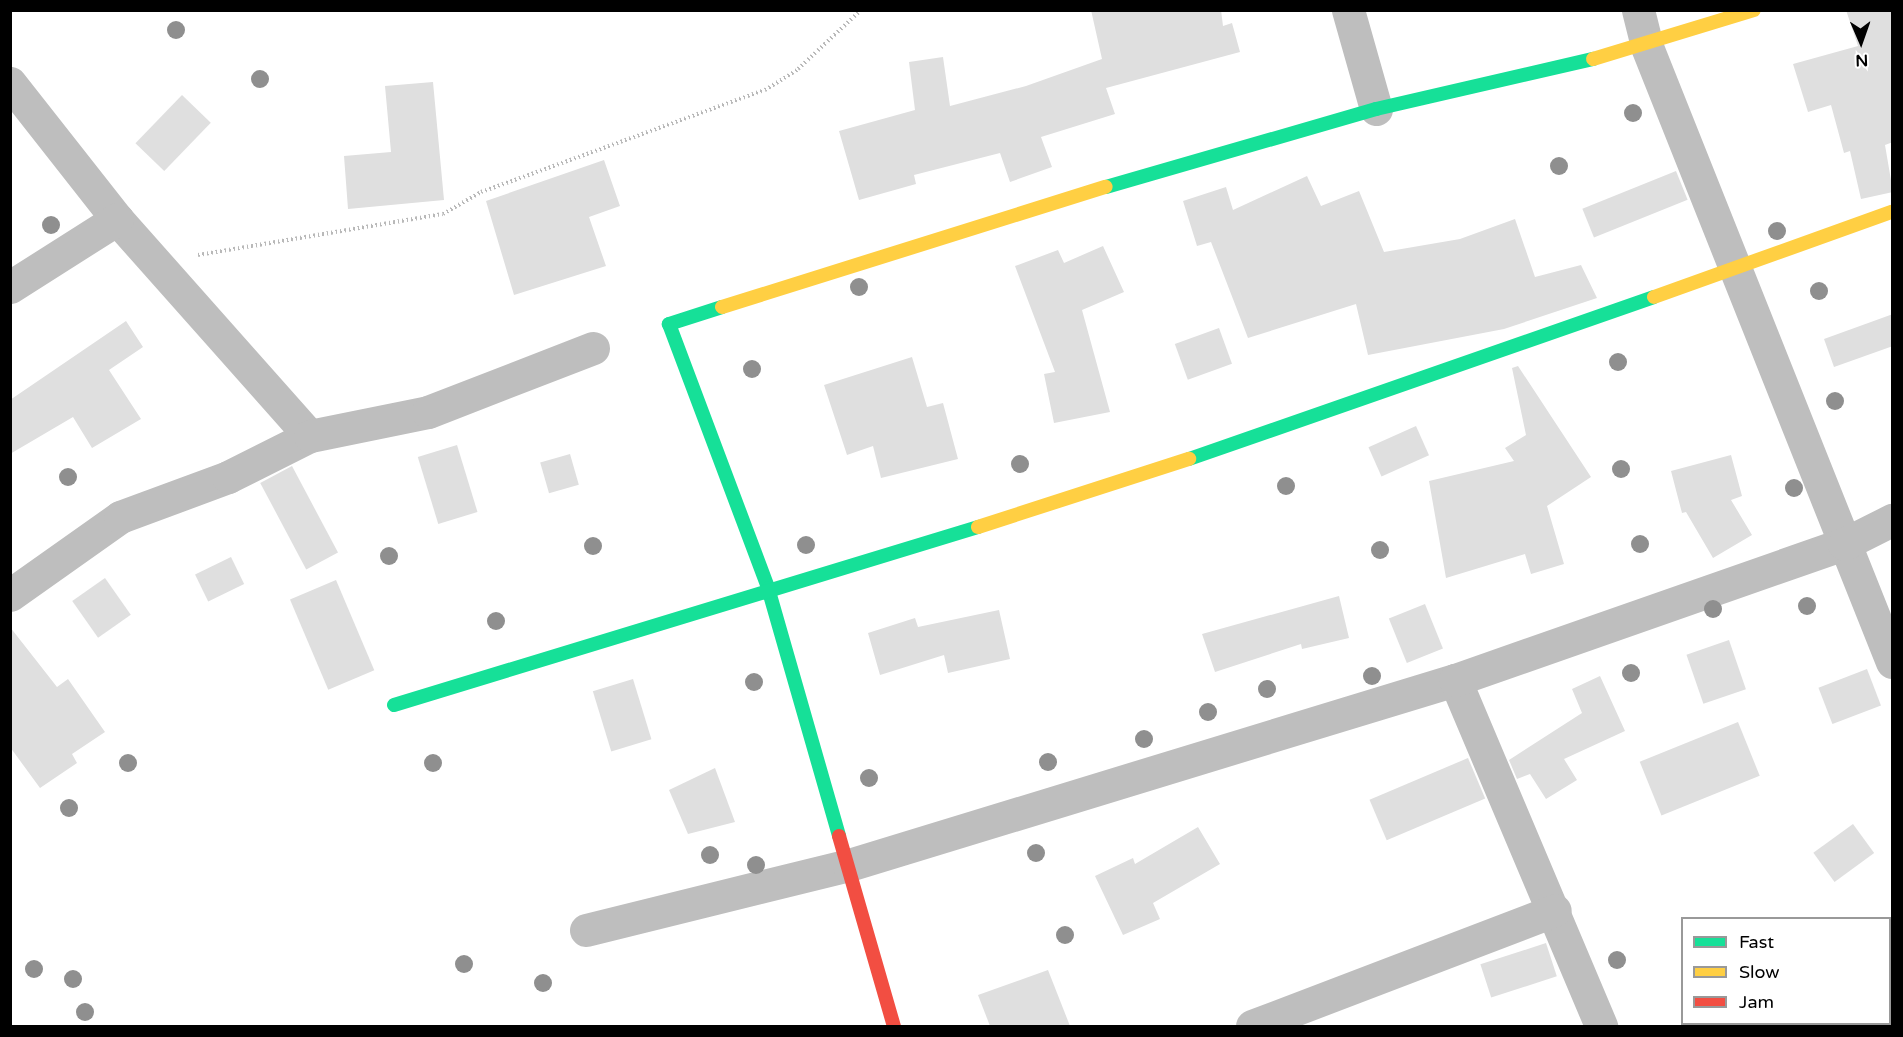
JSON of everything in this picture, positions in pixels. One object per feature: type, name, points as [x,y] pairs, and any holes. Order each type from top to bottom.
[{"type":"street","points":[[1348,10],[1376,109]]},
{"type":"street","points":[[1638,10],[1647,47],[1893,662]]},
{"type":"street","points":[[894,1026],[849,865],[806,735],[768,588],[669,324],[1376,109],[1647,47],[1754,10]]},
{"type":"street","points":[[10,83],[117,219],[310,436]]},
{"type":"street","points":[[394,705],[768,588],[1057,503],[1736,270],[1893,212]]},
{"type":"street","points":[[10,287],[117,219]]},
{"type":"street","points":[[10,595],[120,517],[228,477],[310,436],[428,412],[592,348]]},
{"type":"street","points":[[586,930],[849,865],[1455,680],[1844,544],[1893,520]]},
{"type":"street","points":[[1455,680],[1555,910],[1601,1026]]},
{"type":"street","points":[[1252,1026],[1555,910]]},
{"type":"path","points":[[155,261],[443,214],[481,192],[765,90],[798,69],[861,10]]},
{"type":"building","points":[[1091,10],[1221,10],[1223,26],[1232,23],[1240,52],[1106,88],[1115,114],[1041,137],[1052,167],[1010,182],[1000,153],[914,175],[916,184],[859,200],[839,131],[915,110],[909,62],[943,57],[950,106],[1026,86],[1102,59]]},
{"type":"building","points":[[1846,10],[1893,10],[1893,142],[1885,145],[1893,192],[1861,199],[1850,151],[1844,153],[1831,105],[1808,112],[1793,64],[1858,46]]},
{"type":"building","points":[[433,82],[444,200],[348,209],[344,156],[391,152],[385,86]]},
{"type":"building","points":[[182,95],[211,123],[164,171],[135,143]]},
{"type":"building","points":[[604,160],[620,206],[589,217],[606,266],[514,295],[486,201]]},
{"type":"building","points":[[1676,171],[1688,200],[1594,238],[1582,209]]},
{"type":"building","points":[[1307,176],[1321,206],[1359,191],[1384,252],[1460,239],[1515,219],[1535,277],[1581,265],[1597,298],[1504,329],[1368,355],[1356,304],[1248,338],[1211,242],[1197,246],[1183,201],[1226,187],[1233,210]]},
{"type":"building","points":[[1103,246],[1124,292],[1082,310],[1110,412],[1054,423],[1044,374],[1055,372],[1015,266],[1058,250],[1064,263]]},
{"type":"building","points":[[1893,314],[1893,346],[1834,367],[1824,339]]},
{"type":"building","points":[[126,321],[143,347],[109,370],[141,419],[92,448],[73,417],[10,454],[10,400]]},
{"type":"building","points":[[1219,328],[1232,364],[1188,380],[1175,344]]},
{"type":"building","points":[[912,357],[927,407],[943,403],[958,459],[881,478],[873,446],[847,455],[824,385]]},
{"type":"building","points":[[1518,366],[1591,477],[1547,506],[1564,564],[1531,574],[1525,554],[1446,578],[1429,481],[1514,461],[1505,448],[1526,435],[1512,368]]},
{"type":"building","points":[[1416,426],[1429,455],[1382,476],[1368,447]]},
{"type":"building","points":[[457,445],[477,512],[438,524],[418,457]]},
{"type":"building","points":[[570,454],[579,485],[549,493],[540,463]]},
{"type":"building","points":[[1731,455],[1742,496],[1731,500],[1752,535],[1713,558],[1686,512],[1682,513],[1671,471]]},
{"type":"building","points":[[292,466],[338,553],[306,569],[260,483]]},
{"type":"building","points":[[231,557],[244,584],[208,601],[195,575]]},
{"type":"building","points":[[105,578],[131,615],[98,638],[72,601]]},
{"type":"building","points":[[336,580],[374,670],[328,690],[290,600]]},
{"type":"building","points":[[1339,596],[1349,638],[1302,649],[1301,644],[1215,672],[1202,634]]},
{"type":"building","points":[[1425,604],[1443,649],[1407,663],[1389,619]]},
{"type":"building","points":[[999,610],[1010,659],[948,673],[944,655],[880,675],[868,633],[915,618],[918,627]]},
{"type":"building","points":[[10,627],[57,687],[68,679],[105,732],[72,754],[77,763],[40,788],[10,747]]},
{"type":"building","points":[[1729,640],[1746,689],[1703,704],[1686,655]]},
{"type":"building","points":[[1867,669],[1881,705],[1832,724],[1818,688]]},
{"type":"building","points":[[1600,676],[1625,731],[1564,759],[1577,780],[1546,799],[1530,774],[1517,779],[1509,760],[1582,713],[1572,689]]},
{"type":"building","points":[[633,679],[651,739],[611,752],[593,691]]},
{"type":"building","points":[[1738,722],[1760,776],[1661,815],[1640,762]]},
{"type":"building","points":[[1468,758],[1485,799],[1387,840],[1370,800]]},
{"type":"building","points":[[715,768],[735,822],[688,834],[669,790]]},
{"type":"building","points":[[1853,824],[1874,853],[1835,882],[1813,853]]},
{"type":"building","points":[[1198,827],[1220,864],[1153,903],[1160,919],[1123,935],[1095,876],[1133,858],[1135,864]]},
{"type":"building","points":[[1546,943],[1557,976],[1491,998],[1480,964]]},
{"type":"building","points":[[1048,970],[1070,1026],[990,1026],[978,995]]},
{"type":"traffic: fast","points":[[1106,187],[1376,109],[1593,59]]},
{"type":"traffic: fast","points":[[1189,459],[1654,297]]},
{"type":"traffic: fast","points":[[722,307],[669,324],[768,588],[839,836]]},
{"type":"traffic: fast","points":[[394,705],[978,527]]},
{"type":"traffic: slow","points":[[1593,59],[1754,10]]},
{"type":"traffic: slow","points":[[722,307],[1106,187]]},
{"type":"traffic: slow","points":[[1654,297],[1892,212]]},
{"type":"traffic: slow","points":[[978,527],[1189,459]]},
{"type":"traffic: jam","points":[[839,836],[894,1026]]}]
